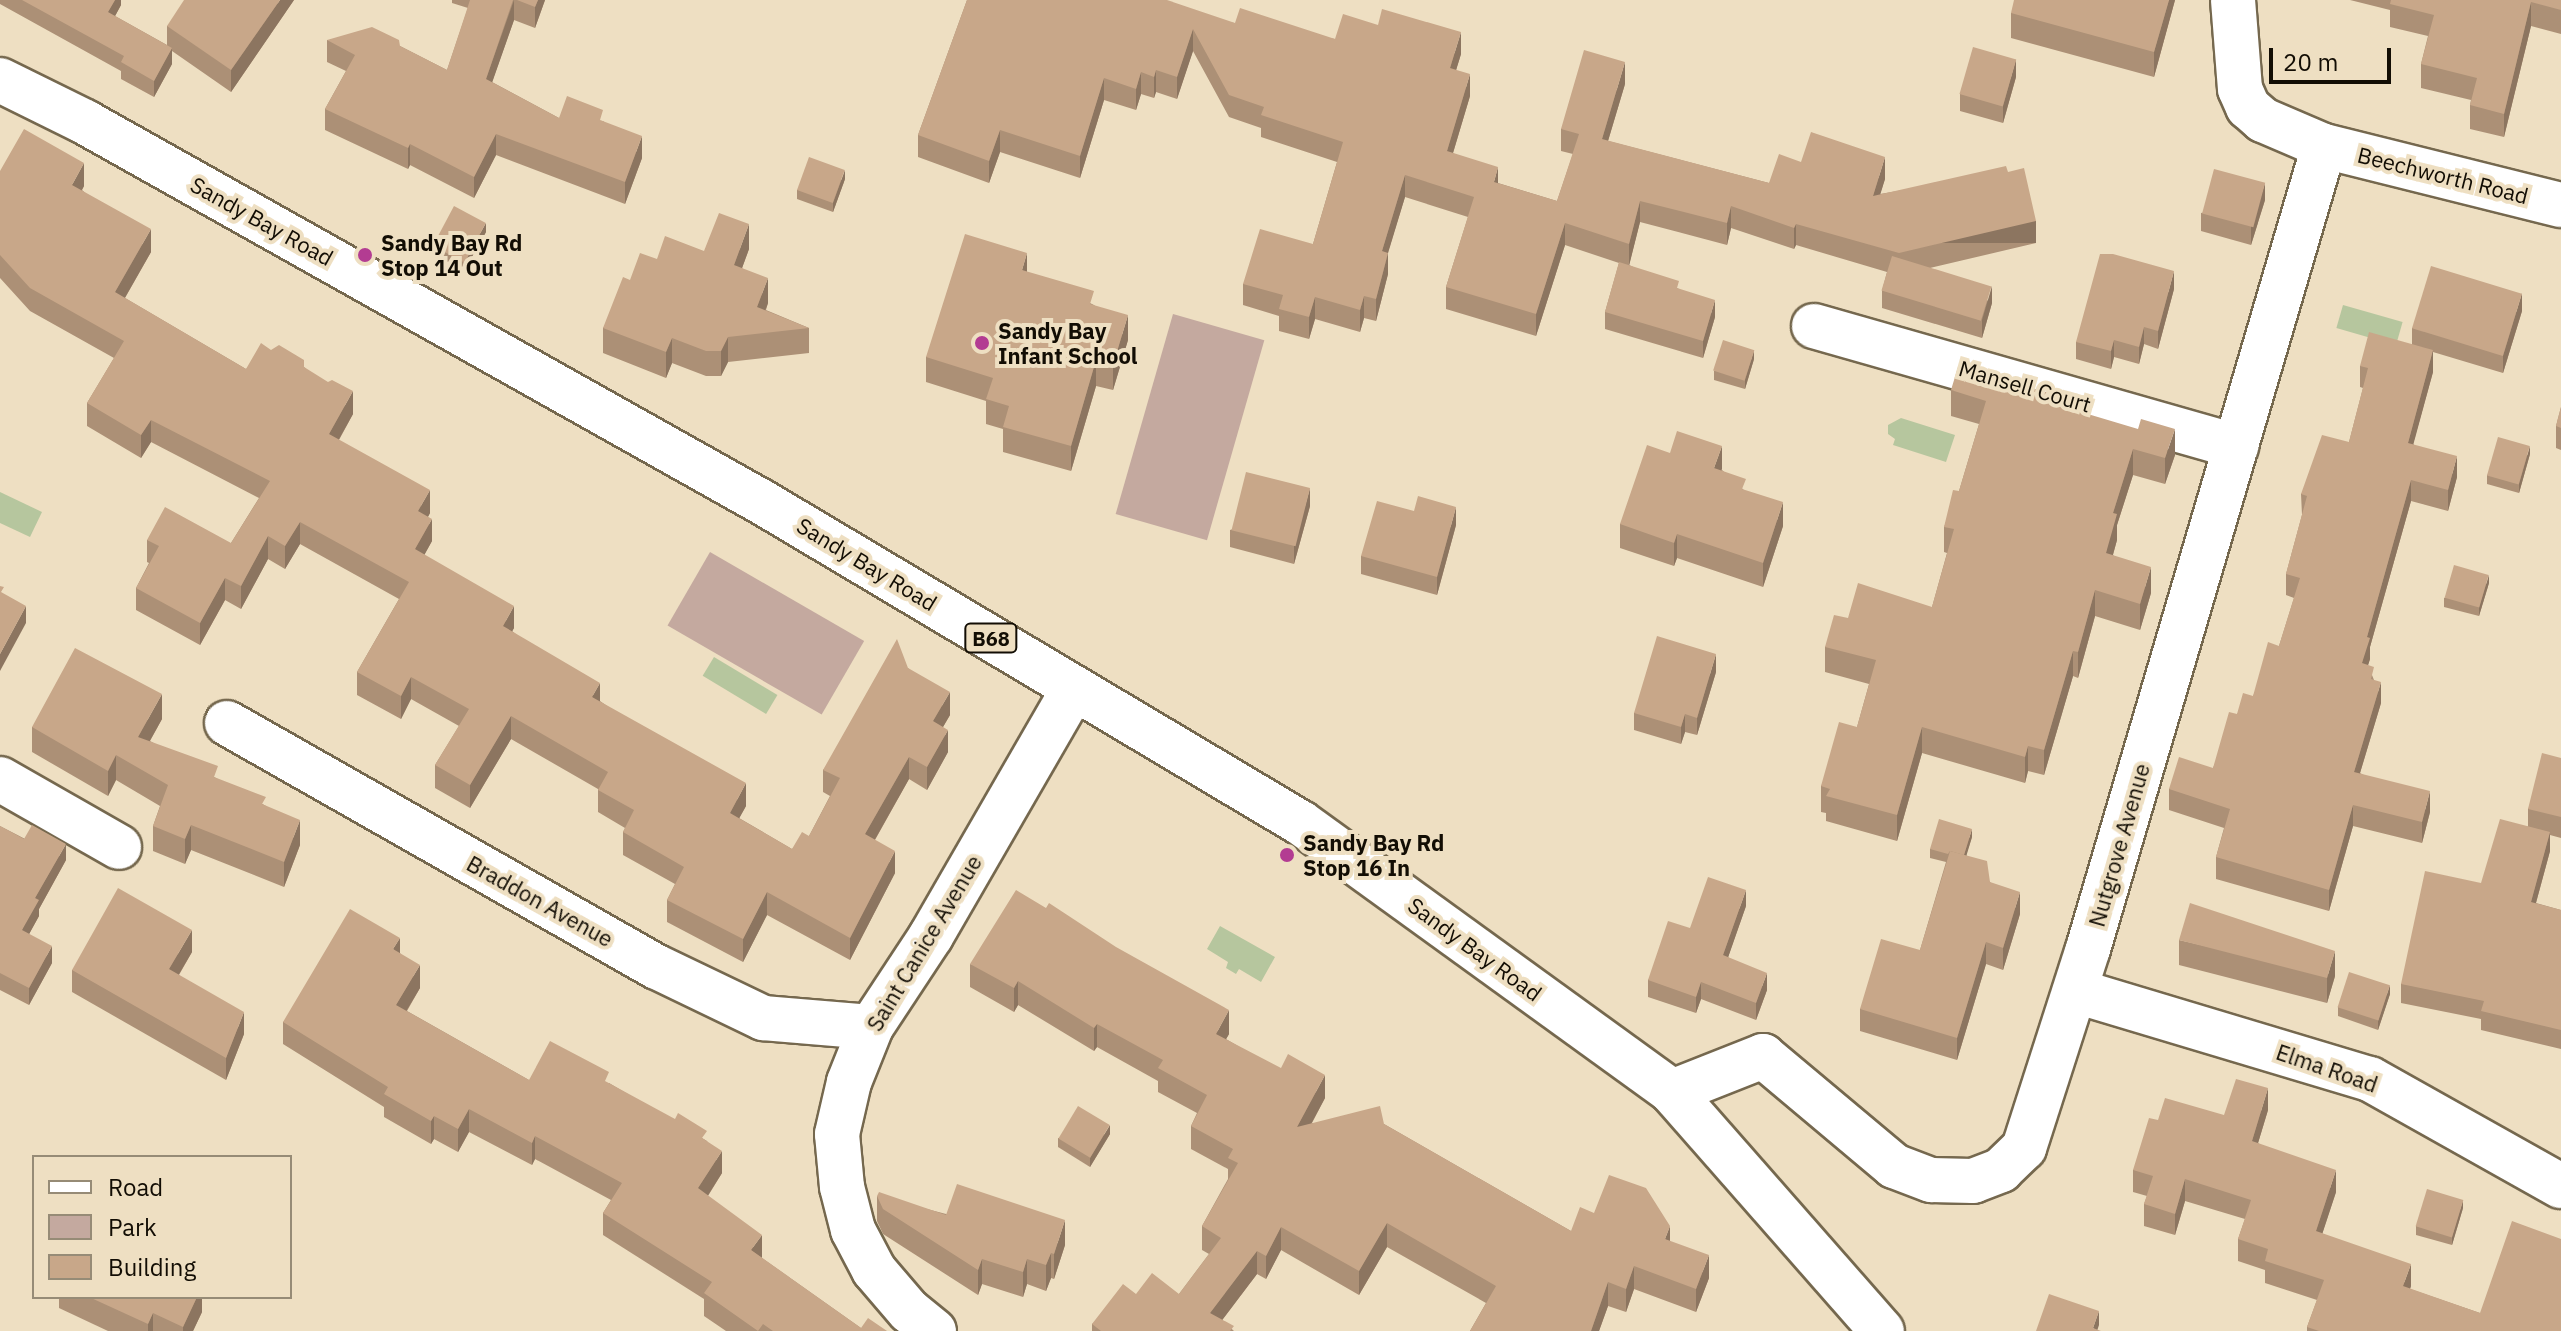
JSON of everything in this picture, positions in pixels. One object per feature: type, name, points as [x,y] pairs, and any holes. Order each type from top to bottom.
[{"type":"street","name":"Beechworth Road","points":[[2233,0],[2240,89],[2248,107],[2263,120],[2324,146],[2561,205]]},
{"type":"street","name":"Sandy Bay Road","points":[[0,80],[85,122],[762,502],[1301,823],[1672,1092],[1882,1331]]},
{"type":"street","name":"Nutgrove Avenue","points":[[1672,1092],[1763,1056],[1894,1166],[1931,1180],[1973,1181],[2001,1170],[2024,1148],[2076,991],[2324,146]]},
{"type":"street","name":"Mansell Court","points":[[1814,326],[2236,446]]},
{"type":"street","name":"Saint Canice Avenue","points":[[934,1331],[909,1311],[874,1270],[853,1230],[842,1187],[837,1134],[849,1082],[871,1027],[931,936],[1074,688]]},
{"type":"street","name":"Braddon Avenue","points":[[227,723],[657,967],[763,1018],[871,1027]]},
{"type":"street","points":[[0,779],[119,847]]},
{"type":"street","name":"Elma Road","points":[[2076,991],[2370,1079],[2561,1186]]},
{"type":"green space","points":[[1173,314],[1264,340],[1207,540],[1116,514]]},
{"type":"green space","points":[[710,552],[864,641],[822,715],[668,626]]},
{"type":"shaded area","points":[[2343,305],[2403,322],[2396,345],[2336,328]]},
{"type":"shaded area","points":[[1901,418],[1955,435],[1946,462],[1893,445],[1895,439],[1888,434],[1888,425]]},
{"type":"shaded area","points":[[0,492],[42,512],[30,537],[0,523]]},
{"type":"shaded area","points":[[714,657],[777,695],[766,714],[703,676]]},
{"type":"shaded area","points":[[1220,926],[1275,957],[1261,982],[1239,969],[1236,974],[1226,968],[1228,962],[1207,949]]},
{"type":"building","points":[[22,0],[115,0],[108,12],[172,48],[154,81],[121,62],[124,56]]},
{"type":"building","points":[[184,0],[280,0],[231,70],[167,26]]},
{"type":"building","points":[[470,0],[513,0],[486,79],[559,118],[567,96],[603,110],[600,120],[642,136],[625,182],[496,134],[474,177],[410,144],[408,148],[325,109],[355,55],[327,40],[372,27],[399,40],[400,46],[447,70]]},
{"type":"building","points":[[517,0],[538,0],[535,7]]},
{"type":"building","points":[[967,0],[1167,0],[1235,23],[1240,8],[1335,39],[1343,14],[1378,25],[1382,9],[1461,32],[1450,68],[1470,74],[1447,151],[1498,167],[1494,182],[1557,201],[1579,134],[1561,129],[1584,50],[1625,62],[1602,139],[1769,183],[1779,154],[1801,162],[1811,132],[1885,157],[1873,196],[2006,166],[2008,172],[2024,168],[2036,221],[1899,253],[1796,224],[1794,228],[1731,206],[1727,223],[1640,201],[1629,244],[1565,223],[1536,314],[1446,287],[1474,197],[1405,175],[1382,251],[1388,253],[1376,299],[1364,296],[1360,310],[1315,297],[1309,317],[1279,309],[1283,295],[1243,284],[1260,229],[1313,244],[1343,142],[1261,115],[1264,107],[1229,95],[1193,29],[1177,77],[1156,70],[1154,77],[1141,72],[1136,89],[1104,78],[1080,156],[1000,130],[989,161],[918,135]]},
{"type":"building","points":[[2014,0],[2169,0],[2154,52],[2011,13]]},
{"type":"building","points":[[2391,0],[2561,0],[2561,10],[2531,2],[2504,114],[2470,105],[2477,78],[2421,64],[2434,15],[2390,4]]},
{"type":"building","points":[[1973,47],[2016,59],[2003,107],[1959,94]]},
{"type":"building","points":[[24,129],[84,163],[72,185],[151,229],[115,292],[246,369],[261,343],[271,350],[279,345],[304,360],[304,367],[328,382],[332,380],[353,391],[329,434],[430,490],[418,511],[432,519],[415,549],[514,606],[503,626],[600,683],[592,697],[746,783],[730,813],[792,849],[802,832],[809,836],[840,778],[823,770],[897,639],[908,668],[950,692],[933,721],[948,730],[927,767],[909,757],[865,834],[895,851],[850,938],[767,892],[743,939],[667,900],[684,867],[623,832],[634,810],[598,790],[608,772],[511,716],[470,785],[435,765],[469,709],[411,677],[401,696],[357,672],[409,582],[300,522],[285,546],[268,536],[241,586],[225,578],[200,623],[136,588],[159,546],[147,540],[165,507],[231,543],[270,481],[151,420],[141,435],[87,403],[124,341],[30,288],[0,255],[0,171]]},
{"type":"building","points":[[809,157],[845,170],[833,203],[797,190]]},
{"type":"building","points":[[2214,169],[2265,183],[2253,227],[2202,213]]},
{"type":"building","points":[[454,206],[486,223],[465,263],[433,246]]},
{"type":"building","points":[[719,213],[749,224],[734,265],[768,278],[757,307],[809,328],[728,337],[721,351],[706,351],[672,338],[666,352],[603,328],[623,277],[630,280],[640,253],[657,259],[665,236],[704,251]]},
{"type":"building","points":[[965,234],[1027,253],[1022,270],[1094,291],[1090,304],[1128,315],[1113,365],[1096,360],[1071,446],[1003,427],[1009,406],[986,399],[993,378],[926,357]]},
{"type":"building","points":[[2100,254],[2113,254],[2174,271],[2158,331],[2144,327],[2139,347],[2114,340],[2111,351],[2076,342]]},
{"type":"building","points":[[1892,256],[1991,286],[1981,321],[1881,290]]},
{"type":"building","points":[[1619,262],[1679,281],[1677,288],[1715,300],[1703,341],[1605,312]]},
{"type":"building","points":[[2431,266],[2522,294],[2503,356],[2412,328]]},
{"type":"building","points":[[2369,332],[2433,350],[2408,443],[2457,456],[2448,490],[2411,480],[2362,663],[2374,667],[2371,679],[2381,682],[2354,772],[2430,791],[2422,822],[2353,805],[2329,890],[2216,857],[2230,809],[2169,789],[2179,757],[2213,768],[2229,712],[2237,714],[2243,693],[2253,696],[2268,642],[2279,646],[2300,578],[2286,574],[2307,496],[2301,494],[2322,435],[2349,442],[2368,368],[2360,366]]},
{"type":"building","points":[[1723,340],[1754,350],[1744,381],[1713,370]]},
{"type":"building","points":[[1958,367],[2064,397],[2061,406],[2138,429],[2141,419],[2175,429],[2165,458],[2133,449],[2113,513],[2117,514],[2106,553],[2151,567],[2140,604],[2095,590],[2078,652],[2073,651],[2044,750],[2028,746],[2025,757],[1922,727],[1897,815],[1826,796],[1830,789],[1821,786],[1839,722],[1857,727],[1876,660],[1825,647],[1834,615],[1848,618],[1858,583],[1932,607],[1954,529],[1944,527],[1953,490],[1959,491],[1986,401],[1951,390]]},
{"type":"building","points":[[2561,407],[2561,428],[2556,426]]},
{"type":"building","points":[[1677,431],[1722,446],[1714,468],[1746,479],[1742,489],[1783,502],[1763,563],[1677,534],[1674,543],[1620,524],[1647,445],[1670,453]]},
{"type":"building","points":[[2498,437],[2530,446],[2519,485],[2487,475]]},
{"type":"building","points":[[1246,472],[1310,488],[1296,546],[1231,530]]},
{"type":"building","points":[[1418,496],[1456,507],[1437,577],[1361,556],[1377,501],[1414,511]]},
{"type":"building","points":[[2454,565],[2489,575],[2479,608],[2445,598]]},
{"type":"building","points":[[0,586],[4,587],[1,592],[26,606],[0,654]]},
{"type":"building","points":[[1657,636],[1716,654],[1697,718],[1685,714],[1681,727],[1634,713]]},
{"type":"building","points":[[75,648],[162,694],[138,737],[218,766],[214,777],[266,797],[262,804],[300,820],[284,862],[191,825],[185,839],[153,826],[168,785],[116,755],[108,771],[32,727]]},
{"type":"building","points":[[2542,753],[2561,758],[2561,817],[2528,809]]},
{"type":"building","points":[[1939,819],[1972,829],[1964,855],[1930,849]]},
{"type":"building","points":[[2500,819],[2550,832],[2531,902],[2561,910],[2561,1030],[2481,1011],[2484,1001],[2401,984],[2425,871],[2481,883]]},
{"type":"building","points":[[32,825],[66,844],[35,898],[39,900],[22,930],[52,946],[29,988],[0,973],[0,826],[24,839]]},
{"type":"building","points":[[1950,851],[1987,861],[1990,882],[2020,892],[2003,948],[1986,942],[1957,1038],[1860,1009],[1881,939],[1920,950]]},
{"type":"building","points":[[1708,877],[1746,890],[1723,955],[1767,973],[1756,1003],[1701,982],[1696,997],[1648,980],[1668,921],[1690,928]]},
{"type":"building","points":[[118,888],[192,930],[169,969],[244,1012],[226,1058],[72,970]]},
{"type":"building","points":[[1016,890],[1046,908],[1049,903],[1116,947],[1229,1010],[1216,1034],[1281,1068],[1288,1054],[1325,1075],[1297,1127],[1380,1106],[1384,1124],[1571,1231],[1580,1207],[1594,1213],[1609,1175],[1646,1188],[1670,1226],[1665,1239],[1709,1255],[1696,1289],[1634,1266],[1626,1289],[1608,1282],[1591,1331],[1470,1331],[1496,1286],[1387,1223],[1359,1271],[1281,1227],[1266,1256],[1257,1251],[1210,1313],[1234,1326],[1230,1331],[1101,1331],[1092,1324],[1123,1284],[1136,1294],[1152,1273],[1179,1294],[1221,1238],[1202,1226],[1238,1163],[1228,1158],[1233,1149],[1191,1126],[1207,1095],[1158,1068],[1163,1060],[1097,1024],[1094,1028],[1018,981],[1014,988],[970,964]]},
{"type":"building","points":[[2190,903],[2335,951],[2327,978],[2179,940]]},
{"type":"building","points":[[350,909],[400,938],[393,949],[420,965],[396,1005],[529,1080],[550,1041],[609,1072],[605,1081],[675,1119],[678,1113],[707,1131],[702,1138],[722,1151],[698,1188],[762,1235],[751,1250],[861,1328],[868,1318],[887,1331],[773,1331],[763,1324],[758,1331],[704,1293],[712,1282],[603,1213],[622,1183],[535,1136],[532,1143],[469,1109],[458,1129],[434,1116],[431,1121],[384,1094],[388,1087],[283,1022]]},
{"type":"building","points":[[2349,972],[2390,985],[2378,1020],[2338,1007]]},
{"type":"building","points":[[2236,1079],[2268,1088],[2252,1141],[2336,1170],[2316,1231],[2411,1264],[2403,1286],[2480,1313],[2512,1221],[2561,1239],[2561,1331],[2319,1331],[2307,1327],[2324,1280],[2265,1261],[2268,1249],[2238,1239],[2251,1200],[2185,1179],[2175,1214],[2144,1204],[2153,1176],[2133,1170],[2149,1118],[2158,1120],[2165,1098],[2224,1115]]},
{"type":"building","points":[[1078,1106],[1110,1125],[1090,1158],[1058,1139]]},
{"type":"building","points":[[957,1184],[1065,1220],[1054,1254],[1051,1253],[1046,1265],[1027,1259],[1023,1272],[982,1259],[978,1270],[883,1209],[877,1196],[879,1192],[946,1215]]},
{"type":"building","points":[[2427,1189],[2463,1200],[2452,1237],[2416,1226]]},
{"type":"building","points":[[2049,1294],[2099,1311],[2093,1328],[2101,1331],[2036,1331]]},
{"type":"building","points":[[93,1299],[196,1299],[183,1327],[153,1313],[148,1324]]},
{"type":"place","name":"Sandy Bay Rd Stop 14 Out","points":[[365,255]]},
{"type":"place","name":"Sandy Bay Infant School","points":[[982,343]]},
{"type":"place","name":"Sandy Bay Rd Stop 16 In","points":[[1287,855]]}]
